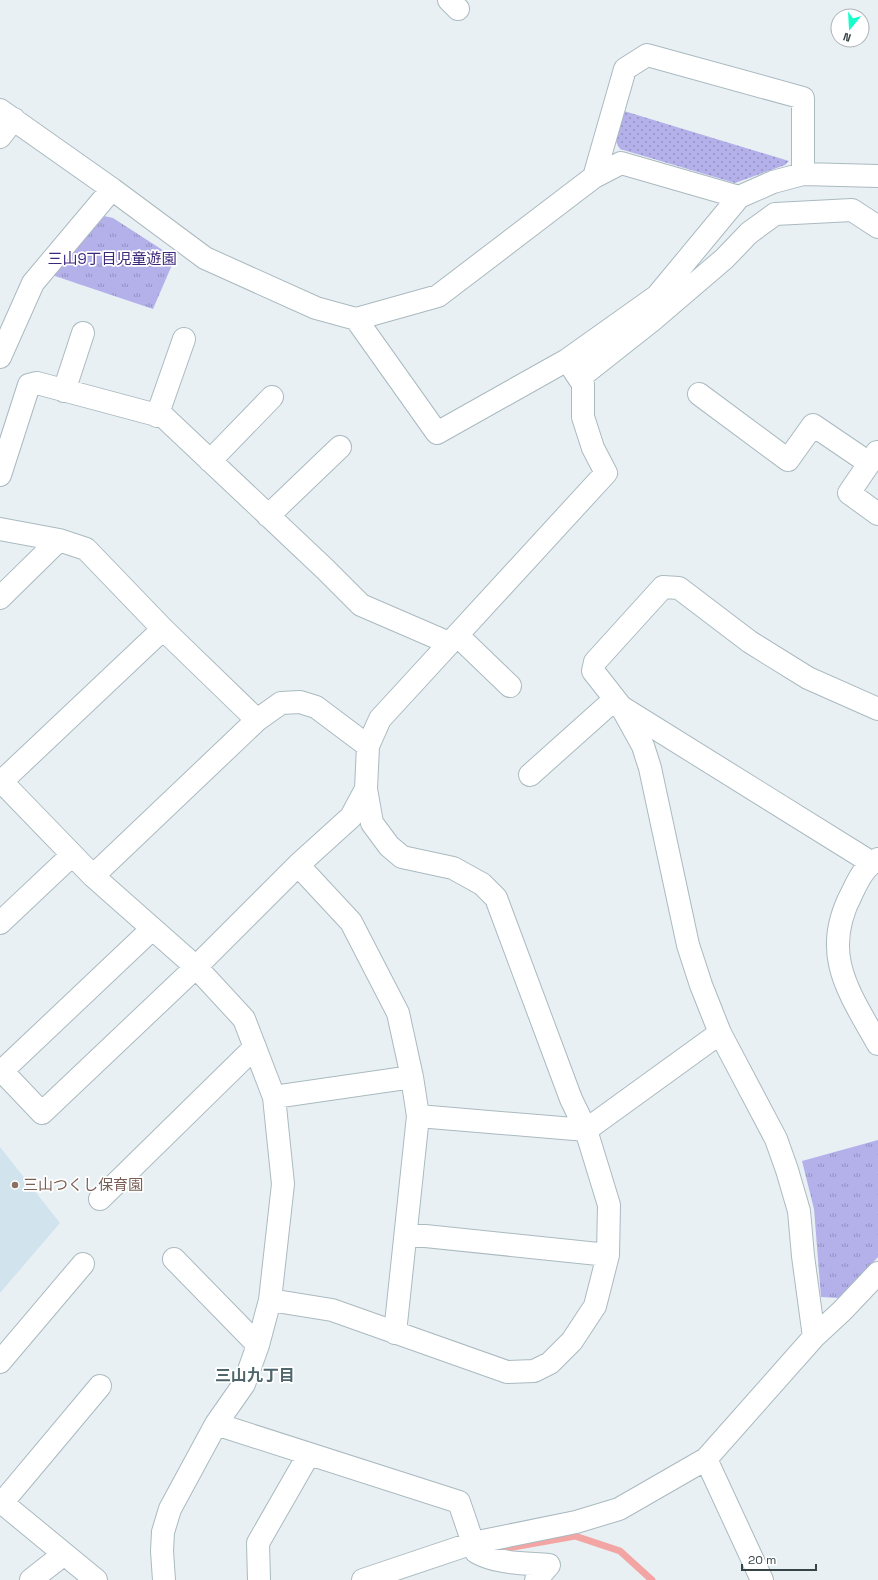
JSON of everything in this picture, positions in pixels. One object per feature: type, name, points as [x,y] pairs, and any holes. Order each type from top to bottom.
[{"type":"street","points":[[594,177],[625,69],[647,55],[803,98],[804,174]]},
{"type":"street","points":[[0,137],[7,114],[205,258],[316,308],[356,319],[438,296],[594,177],[621,163],[739,197]]},
{"type":"street","points":[[573,369],[657,296],[739,197],[773,182],[804,174],[878,176]]},
{"type":"street","points":[[0,357],[34,283],[112,189]]},
{"type":"street","points":[[356,319],[437,434],[626,342],[724,259],[750,233],[775,214],[852,210],[878,227]]},
{"type":"street","points":[[64,391],[83,332]]},
{"type":"street","points":[[157,416],[184,340]]},
{"type":"street","points":[[270,1300],[332,1310],[507,1372],[534,1371],[550,1363],[572,1341],[595,1306],[608,1255],[609,1205],[586,1130],[571,1099],[496,898],[482,884],[453,868],[402,857],[398,854],[389,846],[372,824],[366,789],[368,746],[380,719],[606,473],[593,448],[583,417],[583,384],[573,369]]},
{"type":"street","points":[[0,476],[29,384],[37,383],[164,417],[361,605],[453,639],[510,686]]},
{"type":"street","points":[[699,394],[788,460],[813,426],[874,457],[849,492],[878,514]]},
{"type":"street","points":[[210,461],[272,397]]},
{"type":"street","points":[[268,516],[340,447]]},
{"type":"street","points":[[0,529],[59,540],[86,549],[163,630],[257,720]]},
{"type":"street","points":[[0,598],[59,540]]},
{"type":"street","points":[[814,1337],[803,1256],[799,1211],[787,1170],[776,1139],[720,1033],[701,984],[688,945],[650,768],[643,746],[618,704],[593,671],[595,662],[663,587],[679,588],[750,642],[808,678],[878,709]]},
{"type":"street","points":[[163,630],[0,782],[94,876],[196,967],[244,1019],[274,1098],[283,1184],[270,1300],[258,1345],[244,1384],[216,1424],[170,1509],[163,1532],[162,1551],[164,1580]]},
{"type":"street","points":[[94,876],[257,720],[281,703],[300,702],[316,707],[368,746]]},
{"type":"street","points":[[530,775],[618,704]]},
{"type":"street","points":[[618,704],[875,861],[860,877],[845,906],[839,926],[837,945],[848,992],[878,1044]]},
{"type":"street","points":[[152,929],[2,1071],[42,1113],[196,967],[298,865],[351,817],[366,789]]},
{"type":"street","points":[[0,924],[72,855]]},
{"type":"street","points":[[298,865],[351,922],[398,1013],[412,1077],[418,1116],[395,1333]]},
{"type":"street","points":[[418,1116],[586,1130],[720,1033]]},
{"type":"street","points":[[100,1199],[255,1047]]},
{"type":"street","points":[[274,1098],[412,1077]]},
{"type":"street","points":[[406,1234],[608,1255]]},
{"type":"street","points":[[174,1259],[258,1345]]},
{"type":"street","points":[[0,1362],[83,1264]]},
{"type":"street","points":[[363,1580],[473,1543],[576,1522],[619,1509],[706,1459],[814,1337],[842,1311],[878,1273]]},
{"type":"street","points":[[96,1580],[1,1502],[100,1386]]},
{"type":"street","points":[[216,1424],[459,1502],[476,1552],[486,1558],[549,1565],[536,1580]]},
{"type":"street","points":[[259,1580],[258,1544],[309,1454]]},
{"type":"street","points":[[706,1459],[762,1580]]},
{"type":"street","points":[[31,1580],[64,1554]]},
{"type":"shaded area","name":"三山つくし保育園","points":[[0,1147],[60,1223],[0,1293]]},
{"type":"green space","points":[[624,111],[789,161],[785,165],[735,183],[620,149],[615,140]]},
{"type":"green space","name":"三山9丁目児童遊園","points":[[104,216],[113,218],[175,258],[153,309],[49,274]]},
{"type":"green space","points":[[878,1140],[878,1257],[840,1298],[821,1297],[814,1209],[802,1161]]},
{"type":"waterway","points":[[496,1550],[575,1536],[620,1551],[652,1580]]},
{"type":"place","name":"三山つくし保育園","points":[[15,1185]]},
{"type":"district","name":"三山九丁目","points":[[255,1375]]}]
